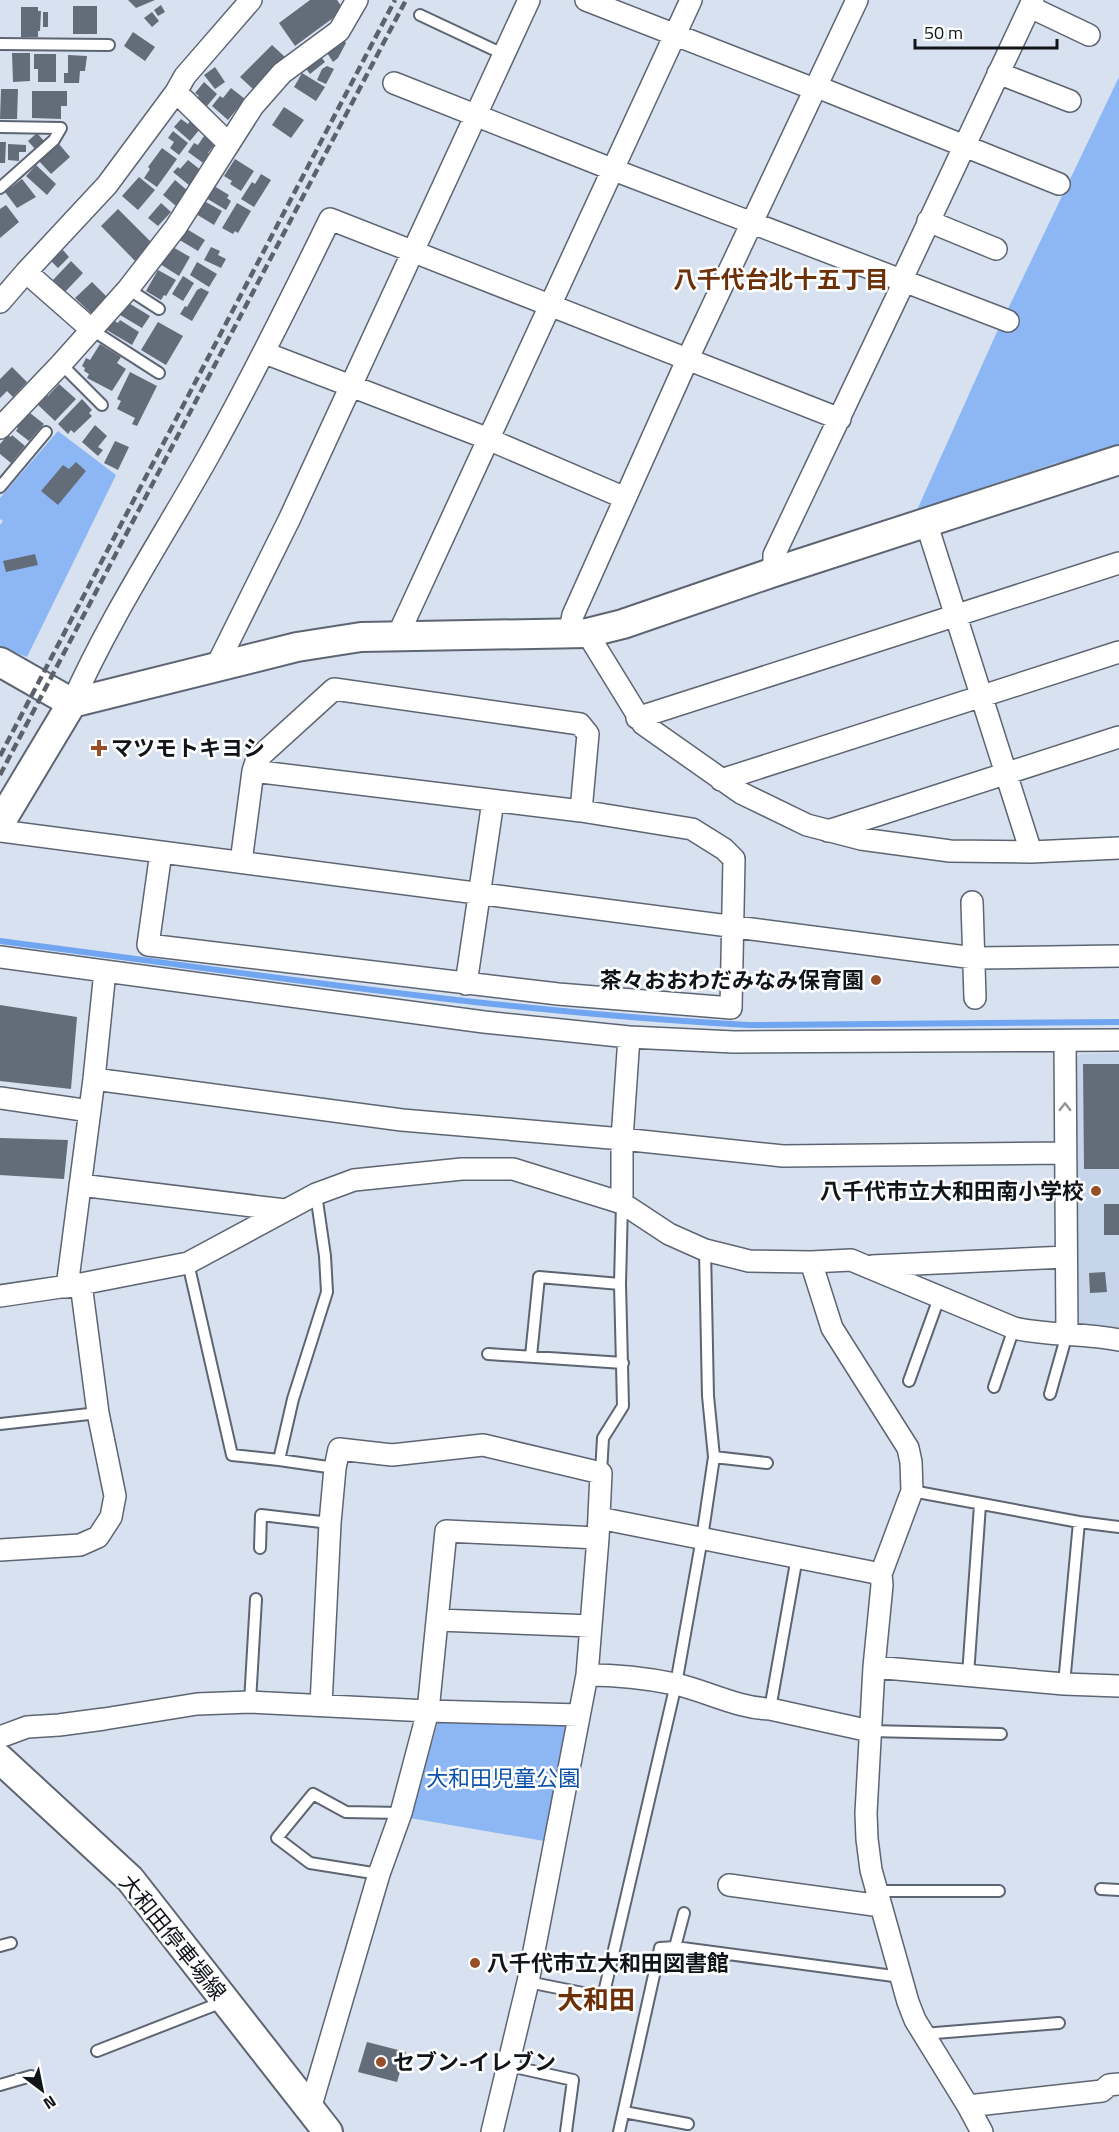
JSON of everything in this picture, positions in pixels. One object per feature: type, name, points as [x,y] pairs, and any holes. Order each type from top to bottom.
[{"type":"street","points":[[0,302],[107,185],[176,92],[185,76],[251,0]]},
{"type":"street","points":[[0,428],[128,290],[176,227],[254,106],[282,73],[339,31],[357,0]]},
{"type":"street","points":[[215,669],[289,520],[529,0]]},
{"type":"street","points":[[586,0],[1059,184]]},
{"type":"street","points":[[398,635],[691,0]]},
{"type":"street","points":[[857,0],[688,358],[573,615],[578,633],[643,724],[721,780],[771,809],[827,832],[929,849],[1031,852],[1119,848]]},
{"type":"street","points":[[774,572],[774,555],[840,419],[928,221],[1032,3],[1089,35]]},
{"type":"street","points":[[998,73],[1070,101]]},
{"type":"street","points":[[394,83],[1008,321]]},
{"type":"street","points":[[176,92],[229,144]]},
{"type":"street","points":[[0,823],[72,703],[88,666],[210,454],[265,353],[330,219],[840,419]]},
{"type":"street","points":[[928,221],[996,249]]},
{"type":"street","points":[[26,272],[92,330]]},
{"type":"street","points":[[265,353],[488,439],[625,498]]},
{"type":"street","points":[[0,662],[72,703],[297,647],[361,637],[578,633],[623,624],[774,572],[1119,460]]},
{"type":"street","points":[[926,522],[1031,852]]},
{"type":"street","points":[[638,718],[1119,563]]},
{"type":"street","points":[[721,780],[1119,652]]},
{"type":"street","points":[[241,862],[256,759],[334,689],[580,724],[588,734],[581,811]]},
{"type":"street","points":[[827,832],[1119,737]]},
{"type":"street","points":[[162,852],[148,945],[558,994],[731,1008],[734,859],[724,849],[692,829],[581,811],[253,771]]},
{"type":"street","points":[[466,984],[493,801]]},
{"type":"street","points":[[0,831],[974,958],[1119,956]]},
{"type":"street","points":[[972,902],[975,998]]},
{"type":"street","points":[[0,957],[484,1022],[629,1037],[734,1042],[1119,1040]]},
{"type":"street","points":[[0,1550],[80,1545],[98,1537],[111,1517],[116,1496],[74,1285],[80,1185],[105,971]]},
{"type":"street","points":[[622,1203],[622,1139],[629,1037]]},
{"type":"street","points":[[1065,1041],[1067,1334]]},
{"type":"street","points":[[94,1079],[402,1120],[783,1156],[1065,1153]]},
{"type":"street","points":[[0,1098],[90,1111]]},
{"type":"street","points":[[0,1296],[74,1285],[188,1263],[316,1194],[354,1180],[462,1169],[513,1168],[622,1203],[669,1234],[705,1250],[749,1261],[851,1260],[1014,1328],[1036,1333],[1119,1340]]},
{"type":"street","points":[[80,1185],[285,1210]]},
{"type":"street","points":[[866,1266],[1066,1257]]},
{"type":"street","points":[[811,1262],[823,1306],[832,1328],[908,1448],[911,1462],[912,1491],[880,1574],[882,1585],[870,1731],[867,1839],[871,1870],[908,2002],[922,2034],[982,2132]]},
{"type":"street","points":[[321,1705],[330,1523],[334,1468],[339,1449],[392,1455],[483,1445],[601,1473],[599,1528],[587,1675],[528,1982],[510,2066],[492,2132]]},
{"type":"street","points":[[310,2109],[379,1874],[401,1813],[428,1711],[446,1531],[599,1528],[702,1538],[880,1574]]},
{"type":"street","points":[[438,1620],[591,1626]]},
{"type":"street","points":[[874,1667],[1064,1684],[1119,1686]]},
{"type":"street","points":[[587,1675],[620,1675],[676,1684],[754,1708],[770,1709],[870,1731]]},
{"type":"street","points":[[0,1737],[27,1726],[59,1725],[197,1704],[250,1702],[428,1711],[579,1715]]},
{"type":"street","name":"大和田停車場線","points":[[0,1759],[130,1879],[328,2132]]},
{"type":"street","points":[[729,1885],[879,1898]]},
{"type":"street","points":[[968,2106],[1102,2091],[1109,2085],[1119,2084]]},
{"type":"lane","points":[[420,15],[503,54]]},
{"type":"lane","points":[[0,44],[110,45]]},
{"type":"lane","points":[[0,127],[61,128],[54,140],[0,188]]},
{"type":"lane","points":[[128,290],[159,309]]},
{"type":"lane","points":[[92,330],[159,373]]},
{"type":"lane","points":[[61,364],[102,405]]},
{"type":"lane","points":[[0,487],[46,432]]},
{"type":"lane","points":[[279,1460],[293,1399],[327,1292],[325,1256],[316,1194]]},
{"type":"lane","points":[[601,1473],[603,1438],[623,1406],[620,1284],[622,1203]]},
{"type":"lane","points":[[528,1982],[603,1997],[676,1684],[714,1457],[708,1396],[705,1250]]},
{"type":"lane","points":[[188,1263],[232,1455],[334,1468]]},
{"type":"lane","points":[[531,1356],[539,1277],[620,1284]]},
{"type":"lane","points":[[909,1381],[939,1298]]},
{"type":"lane","points":[[994,1387],[1014,1328]]},
{"type":"lane","points":[[1050,1394],[1067,1334]]},
{"type":"lane","points":[[489,1354],[623,1363]]},
{"type":"lane","points":[[0,1424],[98,1413]]},
{"type":"lane","points":[[714,1457],[767,1463]]},
{"type":"lane","points":[[912,1491],[980,1505],[1119,1527]]},
{"type":"lane","points":[[968,1675],[980,1505]]},
{"type":"lane","points":[[260,1548],[261,1515],[330,1523]]},
{"type":"lane","points":[[1064,1684],[1079,1522]]},
{"type":"lane","points":[[770,1709],[797,1557]]},
{"type":"lane","points":[[250,1702],[256,1599]]},
{"type":"lane","points":[[870,1731],[1001,1734]]},
{"type":"lane","points":[[379,1874],[310,1863],[277,1838],[313,1794],[345,1812],[401,1813]]},
{"type":"lane","points":[[1101,1889],[1119,1890]]},
{"type":"lane","points":[[879,1898],[999,1891]]},
{"type":"lane","points":[[675,1947],[684,1913]]},
{"type":"lane","points":[[620,2132],[660,1948],[675,1947],[901,1977]]},
{"type":"lane","points":[[97,2051],[225,2001]]},
{"type":"lane","points":[[922,2034],[1059,2023]]},
{"type":"lane","points":[[510,2066],[573,2080],[566,2132]]},
{"type":"lane","points":[[0,2085],[31,2076]]},
{"type":"lane","points":[[624,2112],[688,2124]]},
{"type":"shaded area","name":"八千代市立大和田南小学校","points":[[1119,1053],[1119,1334],[1078,1329],[1075,1323],[1071,1059],[1082,1054]]},
{"type":"green space","points":[[1119,77],[1119,447],[1056,463],[917,510],[996,334]]},
{"type":"green space","points":[[58,431],[116,475],[27,657],[0,647],[0,525],[3,521],[0,519],[0,498]]},
{"type":"green space","name":"大和田児童公園","points":[[439,1718],[570,1726],[550,1842],[410,1818]]},
{"type":"building","points":[[128,0],[155,0],[136,8]]},
{"type":"building","points":[[310,0],[337,0],[344,10],[295,46],[279,23]]},
{"type":"building","points":[[161,5],[165,12],[158,16],[154,10]]},
{"type":"building","points":[[73,6],[97,6],[97,34],[73,34]]},
{"type":"building","points":[[21,7],[38,7],[38,11],[41,11],[38,37],[21,37]]},
{"type":"building","points":[[43,12],[48,12],[48,27],[43,27]]},
{"type":"building","points":[[152,12],[159,21],[152,27],[144,18]]},
{"type":"building","points":[[133,32],[155,47],[145,61],[124,46]]},
{"type":"building","points":[[342,37],[346,43],[338,58],[333,62],[324,48]]},
{"type":"building","points":[[272,45],[285,57],[254,90],[240,77]]},
{"type":"building","points":[[12,53],[30,53],[30,81],[13,82]]},
{"type":"building","points":[[34,54],[56,54],[56,82],[38,82],[38,69],[34,69]]},
{"type":"building","points":[[319,54],[325,62],[310,74],[304,66]]},
{"type":"building","points":[[68,55],[87,56],[85,71],[80,71],[79,83],[64,83],[64,73],[68,73]]},
{"type":"building","points":[[327,66],[334,69],[326,84],[317,80],[322,69]]},
{"type":"building","points":[[215,67],[225,82],[215,89],[204,75]]},
{"type":"building","points":[[302,73],[325,87],[316,101],[294,87]]},
{"type":"building","points":[[204,82],[217,94],[207,106],[197,98],[199,96],[195,93]]},
{"type":"building","points":[[231,88],[245,99],[228,120],[212,106]]},
{"type":"building","points":[[1,89],[18,89],[17,119],[0,119]]},
{"type":"building","points":[[32,91],[67,91],[67,106],[61,106],[61,119],[32,118]]},
{"type":"building","points":[[284,107],[304,120],[291,138],[272,125]]},
{"type":"building","points":[[181,119],[188,124],[190,121],[200,129],[190,141],[174,127]]},
{"type":"building","points":[[173,131],[188,143],[179,155],[170,148],[174,142],[168,138]]},
{"type":"building","points":[[37,133],[44,141],[35,149],[28,141]]},
{"type":"building","points":[[204,136],[215,144],[208,153],[212,156],[206,165],[188,152],[194,143],[198,145]]},
{"type":"building","points":[[0,142],[6,142],[5,163],[0,163]]},
{"type":"building","points":[[8,144],[26,145],[26,152],[19,152],[19,161],[8,160]]},
{"type":"building","points":[[59,144],[70,157],[51,174],[39,161]]},
{"type":"building","points":[[162,148],[177,159],[157,187],[144,178],[150,169],[148,167]]},
{"type":"building","points":[[235,159],[254,171],[241,191],[230,184],[232,181],[224,176]]},
{"type":"building","points":[[188,160],[202,171],[190,186],[173,172],[178,167],[180,169]]},
{"type":"building","points":[[36,165],[56,184],[47,195],[26,176]]},
{"type":"building","points":[[261,174],[271,180],[254,207],[241,199],[252,182],[255,184]]},
{"type":"building","points":[[139,177],[155,190],[138,210],[122,196]]},
{"type":"building","points":[[22,179],[36,197],[17,208],[5,192]]},
{"type":"building","points":[[175,180],[188,191],[176,206],[163,195]]},
{"type":"building","points":[[214,186],[229,195],[227,198],[231,201],[226,210],[206,198]]},
{"type":"building","points":[[204,201],[222,211],[214,225],[196,214]]},
{"type":"building","points":[[161,203],[171,212],[158,226],[148,218]]},
{"type":"building","points":[[237,203],[251,211],[238,233],[235,231],[233,234],[222,228]]},
{"type":"building","points":[[6,205],[19,222],[0,238],[0,209]]},
{"type":"building","points":[[118,209],[153,244],[135,261],[101,226]]},
{"type":"building","points":[[185,228],[205,240],[198,251],[178,239]]},
{"type":"building","points":[[171,246],[190,257],[179,276],[160,264]]},
{"type":"building","points":[[211,247],[220,251],[218,255],[226,259],[221,268],[204,260]]},
{"type":"building","points":[[63,250],[69,257],[58,268],[51,261]]},
{"type":"building","points":[[71,261],[83,273],[65,292],[53,280]]},
{"type":"building","points":[[197,262],[217,274],[209,287],[190,275]]},
{"type":"building","points":[[158,270],[176,280],[161,300],[146,291]]},
{"type":"building","points":[[183,276],[194,283],[183,301],[172,294]]},
{"type":"building","points":[[92,282],[108,298],[92,314],[75,298]]},
{"type":"building","points":[[201,288],[209,292],[192,321],[180,314],[197,290]]},
{"type":"building","points":[[127,302],[150,316],[142,328],[120,315]]},
{"type":"building","points":[[111,319],[118,323],[120,320],[139,332],[132,345],[105,329]]},
{"type":"building","points":[[158,322],[183,336],[166,365],[141,350]]},
{"type":"building","points":[[100,344],[121,357],[117,363],[126,369],[112,391],[87,378],[89,374],[82,366],[86,358],[90,360]]},
{"type":"building","points":[[12,367],[27,382],[13,397],[7,391],[0,398],[0,379]]},
{"type":"building","points":[[130,372],[157,386],[137,426],[132,424],[135,418],[117,409],[121,401],[117,399]]},
{"type":"building","points":[[59,384],[76,399],[55,421],[36,403],[45,393],[48,396]]},
{"type":"building","points":[[82,399],[92,410],[89,413],[92,416],[74,433],[71,430],[68,434],[58,424]]},
{"type":"building","points":[[26,413],[29,415],[30,413],[44,424],[29,441],[16,431],[18,428],[15,426]]},
{"type":"building","points":[[95,425],[107,436],[98,447],[103,450],[98,456],[82,442]]},
{"type":"building","points":[[8,435],[11,437],[12,435],[25,446],[11,463],[0,454],[0,444]]},
{"type":"building","points":[[115,441],[129,447],[118,470],[104,463]]},
{"type":"building","points":[[76,462],[86,471],[58,505],[41,491],[63,465],[69,469]]},
{"type":"building","points":[[35,554],[38,565],[6,572],[3,561]]},
{"type":"building","points":[[0,1005],[77,1017],[71,1089],[0,1081]]},
{"type":"building","points":[[1083,1064],[1119,1064],[1119,1169],[1084,1169]]},
{"type":"building","points":[[0,1138],[68,1140],[64,1179],[0,1175]]},
{"type":"building","points":[[1104,1204],[1119,1204],[1119,1235],[1104,1235]]},
{"type":"building","points":[[1105,1272],[1107,1292],[1090,1293],[1089,1273]]},
{"type":"building","points":[[367,2042],[406,2052],[397,2082],[358,2072]]},
{"type":"waterway","points":[[0,941],[374,990],[655,1019],[749,1025],[1119,1022]]},
{"type":"railway","points":[[0,756],[395,0]]},
{"type":"railway","points":[[0,775],[406,0]]},
{"type":"place","name":"マツモトキヨシ","points":[[99,748]]},
{"type":"place","name":"茶々おおわだみなみ保育園","points":[[876,980]]},
{"type":"place","name":"八千代市立大和田南小学校","points":[[1096,1191]]},
{"type":"place","name":"八千代市立大和田図書館","points":[[475,1963]]},
{"type":"place","name":"セブン-イレブン","points":[[381,2062]]},
{"type":"district","name":"八千代台北十五丁目","points":[[781,280]]},
{"type":"district","name":"大和田","points":[[596,2000]]}]
